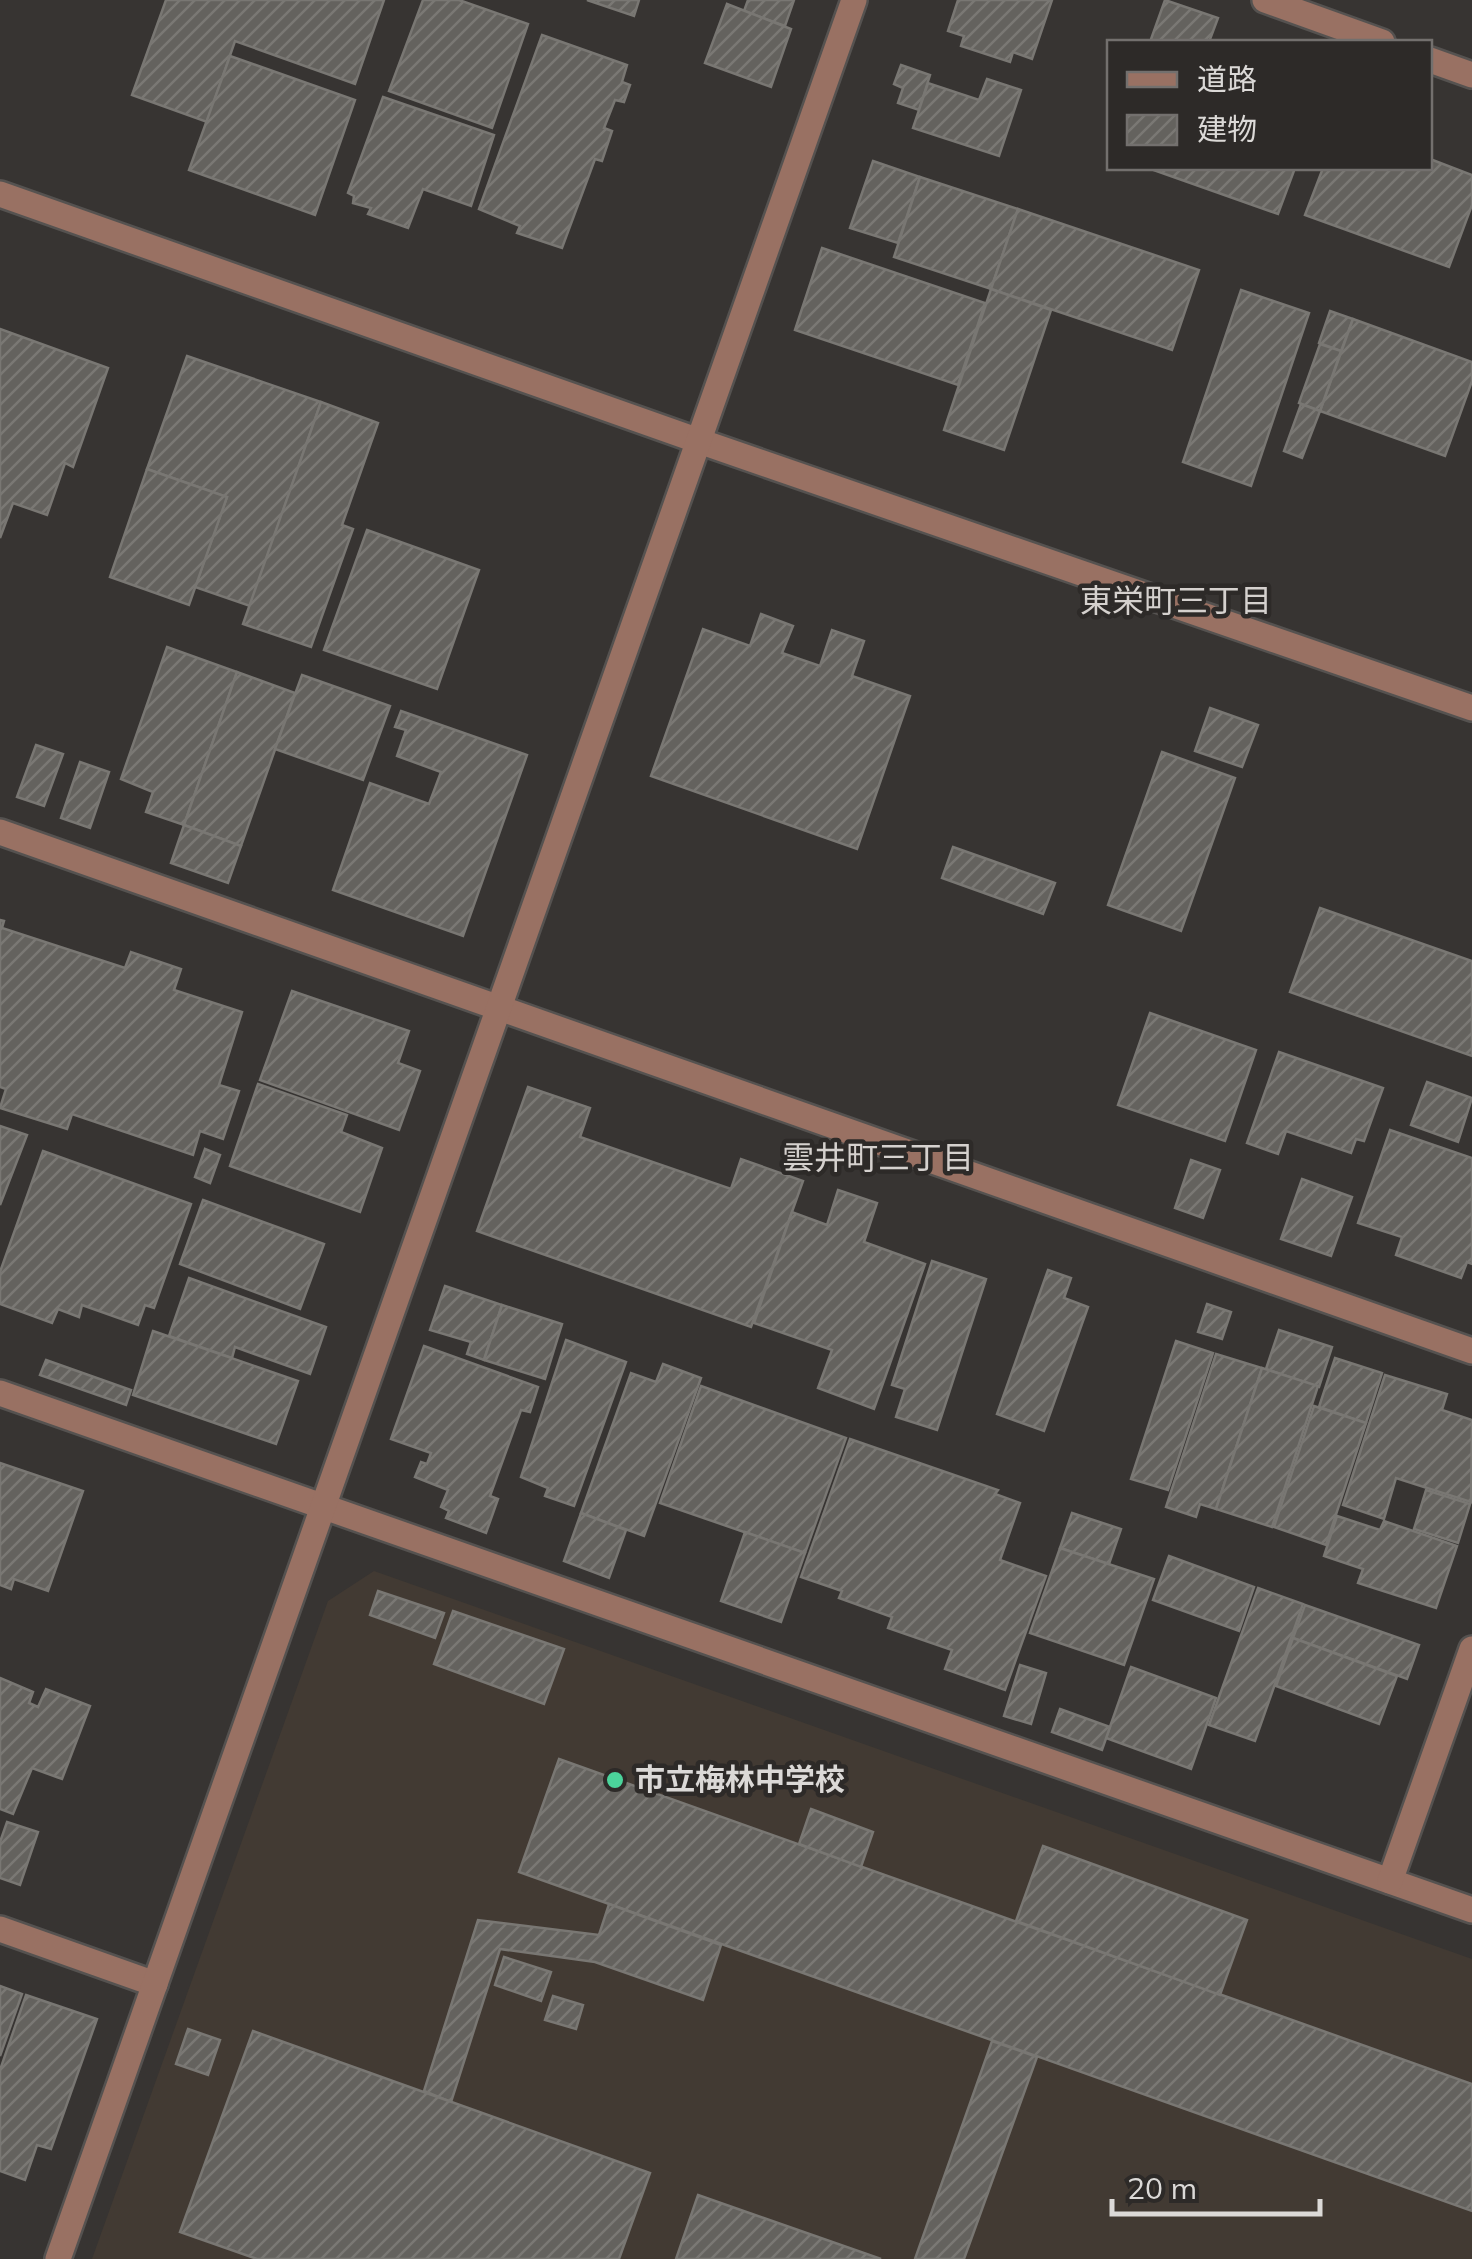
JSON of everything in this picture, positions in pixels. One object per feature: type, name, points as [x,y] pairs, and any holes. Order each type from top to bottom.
[{"type":"street","points":[[58,2259],[854,0]]},
{"type":"street","points":[[1265,0],[1376,40]]},
{"type":"street","points":[[1432,61],[1472,75]]},
{"type":"street","points":[[0,194],[1472,708]]},
{"type":"street","points":[[0,832],[1472,1351]]},
{"type":"street","points":[[0,1393],[1472,1910]]},
{"type":"street","points":[[1390,1881],[1472,1649]]},
{"type":"street","points":[[0,1929],[155,1984]]},
{"type":"shaded area","name":"市立梅林中学校","points":[[374,1571],[1472,1959],[1472,2259],[92,2259],[328,1601]]},
{"type":"building","points":[[166,0],[384,0],[355,84],[235,41],[207,122],[132,95]]},
{"type":"building","points":[[423,0],[459,0],[528,24],[492,128],[389,91]]},
{"type":"building","points":[[587,0],[639,0],[634,16]]},
{"type":"building","points":[[748,0],[794,0],[785,26],[744,11]]},
{"type":"building","points":[[958,0],[1052,0],[1032,59],[1013,52],[1010,62],[961,46],[964,36],[948,31]]},
{"type":"building","points":[[1165,0],[1218,18],[1210,40],[1151,40]]},
{"type":"building","points":[[727,4],[791,29],[771,87],[705,63]]},
{"type":"building","points":[[542,35],[627,65],[622,82],[630,85],[624,102],[615,100],[604,128],[612,131],[602,161],[595,159],[562,248],[517,233],[520,226],[479,209]]},
{"type":"building","points":[[230,56],[355,100],[315,215],[189,170]]},
{"type":"building","points":[[901,65],[930,75],[919,110],[898,103],[903,88],[894,84]]},
{"type":"building","points":[[987,79],[1021,90],[999,156],[913,128],[928,83],[979,100]]},
{"type":"building","points":[[383,97],[494,135],[471,206],[423,189],[408,228],[368,214],[371,208],[353,203],[354,196],[348,193]]},
{"type":"building","points":[[1432,160],[1472,175],[1472,205],[1449,267],[1305,215],[1322,170],[1432,170]]},
{"type":"building","points":[[873,161],[920,177],[898,243],[850,228]]},
{"type":"building","points":[[1154,170],[1294,170],[1278,214]]},
{"type":"building","points":[[920,177],[1018,209],[991,289],[894,257]]},
{"type":"building","points":[[1018,209],[1199,270],[1172,350],[991,289]]},
{"type":"building","points":[[822,248],[985,303],[958,385],[795,330]]},
{"type":"building","points":[[991,289],[1051,310],[1004,450],[944,430]]},
{"type":"building","points":[[1241,290],[1309,313],[1251,486],[1183,462]]},
{"type":"building","points":[[1330,311],[1353,319],[1341,351],[1319,343]]},
{"type":"building","points":[[1353,319],[1472,362],[1472,381],[1445,456],[1320,411]]},
{"type":"building","points":[[0,329],[108,368],[73,467],[65,463],[47,515],[13,503],[0,538]]},
{"type":"building","points":[[1320,344],[1341,351],[1320,411],[1299,403]]},
{"type":"building","points":[[187,356],[321,402],[250,606],[195,587],[227,497],[147,469]]},
{"type":"building","points":[[321,402],[378,423],[342,525],[353,529],[311,647],[243,624]]},
{"type":"building","points":[[1301,404],[1320,411],[1302,458],[1284,451]]},
{"type":"building","points":[[147,469],[227,497],[189,605],[110,577]]},
{"type":"building","points":[[367,530],[479,570],[437,689],[324,650]]},
{"type":"building","points":[[761,614],[793,626],[782,653],[820,666],[832,630],[864,641],[852,676],[910,696],[857,849],[651,776],[703,629],[750,646]]},
{"type":"building","points":[[167,647],[237,672],[184,825],[146,812],[153,792],[121,779]]},
{"type":"building","points":[[237,672],[295,693],[241,846],[184,825]]},
{"type":"building","points":[[302,675],[390,706],[363,780],[275,749]]},
{"type":"building","points":[[1210,708],[1258,725],[1242,767],[1195,751]]},
{"type":"building","points":[[401,711],[527,755],[463,936],[333,890],[370,783],[429,804],[441,772],[397,756],[406,730],[395,727]]},
{"type":"building","points":[[36,745],[63,754],[44,806],[17,797]]},
{"type":"building","points":[[1162,752],[1235,778],[1181,931],[1108,905]]},
{"type":"building","points":[[80,762],[109,772],[90,828],[61,818]]},
{"type":"building","points":[[184,825],[241,846],[228,883],[171,863]]},
{"type":"building","points":[[953,847],[1055,883],[1043,914],[942,878]]},
{"type":"building","points":[[1320,908],[1472,961],[1472,1056],[1290,992]]},
{"type":"building","points":[[0,920],[4,921],[2,928],[125,968],[131,952],[181,969],[174,990],[242,1012],[219,1085],[239,1091],[223,1139],[200,1131],[193,1155],[72,1114],[67,1129],[0,1108],[6,1089],[0,1087]]},
{"type":"building","points":[[292,991],[409,1031],[398,1063],[420,1071],[399,1130],[260,1080]]},
{"type":"building","points":[[1150,1013],[1256,1050],[1225,1141],[1118,1105]]},
{"type":"building","points":[[1279,1052],[1383,1088],[1364,1141],[1356,1139],[1351,1153],[1286,1131],[1278,1154],[1247,1143]]},
{"type":"building","points":[[1427,1082],[1472,1098],[1458,1142],[1411,1125]]},
{"type":"building","points":[[258,1084],[347,1115],[341,1132],[382,1148],[360,1212],[230,1166]]},
{"type":"building","points":[[528,1087],[590,1108],[580,1137],[731,1189],[741,1159],[803,1181],[751,1327],[477,1231]]},
{"type":"building","points":[[0,1126],[27,1135],[0,1205]]},
{"type":"building","points":[[1390,1130],[1472,1158],[1472,1264],[1467,1262],[1461,1278],[1396,1255],[1402,1237],[1358,1223]]},
{"type":"building","points":[[205,1149],[220,1155],[210,1183],[195,1177]]},
{"type":"building","points":[[43,1151],[191,1204],[154,1308],[145,1305],[138,1325],[82,1305],[79,1317],[58,1309],[52,1323],[0,1304],[0,1272]]},
{"type":"building","points":[[1191,1160],[1220,1170],[1203,1218],[1175,1208]]},
{"type":"building","points":[[1302,1179],[1352,1197],[1331,1256],[1281,1239]]},
{"type":"building","points":[[838,1190],[877,1203],[864,1242],[925,1264],[874,1409],[818,1388],[832,1350],[754,1323],[792,1212],[827,1225]]},
{"type":"building","points":[[203,1200],[324,1244],[300,1309],[180,1264]]},
{"type":"building","points":[[932,1261],[986,1279],[937,1430],[896,1417],[905,1389],[892,1385]]},
{"type":"building","points":[[1048,1270],[1071,1278],[1064,1298],[1088,1307],[1044,1431],[997,1414]]},
{"type":"building","points":[[189,1278],[326,1327],[310,1374],[235,1347],[232,1358],[169,1336]]},
{"type":"building","points":[[445,1286],[502,1305],[484,1360],[467,1354],[471,1342],[430,1330]]},
{"type":"building","points":[[1207,1304],[1231,1312],[1222,1339],[1198,1332]]},
{"type":"building","points":[[502,1305],[562,1324],[545,1379],[484,1360]]},
{"type":"building","points":[[1279,1330],[1332,1347],[1319,1387],[1266,1369]]},
{"type":"building","points":[[153,1331],[298,1381],[276,1444],[133,1395]]},
{"type":"building","points":[[566,1340],[626,1362],[574,1506],[545,1496],[548,1488],[521,1477]]},
{"type":"building","points":[[1176,1341],[1213,1353],[1168,1490],[1131,1479]]},
{"type":"building","points":[[424,1346],[538,1387],[530,1412],[521,1410],[490,1496],[498,1499],[486,1533],[446,1518],[449,1511],[441,1507],[448,1490],[415,1477],[421,1462],[427,1464],[431,1453],[391,1439]]},
{"type":"building","points":[[1216,1354],[1262,1368],[1216,1509],[1200,1504],[1196,1517],[1166,1507]]},
{"type":"building","points":[[1335,1358],[1382,1373],[1366,1423],[1319,1407]]},
{"type":"building","points":[[46,1360],[131,1390],[126,1405],[40,1375]]},
{"type":"building","points":[[663,1364],[701,1378],[644,1536],[581,1513],[631,1373],[656,1382]]},
{"type":"building","points":[[1262,1368],[1318,1386],[1272,1527],[1216,1509]]},
{"type":"building","points":[[1385,1375],[1447,1394],[1442,1410],[1472,1420],[1471,1502],[1396,1478],[1384,1519],[1343,1505]]},
{"type":"building","points":[[701,1386],[846,1438],[805,1553],[660,1503]]},
{"type":"building","points":[[1314,1406],[1366,1423],[1326,1545],[1274,1527]]},
{"type":"building","points":[[850,1439],[998,1490],[995,1494],[1020,1503],[1000,1560],[1046,1576],[1005,1690],[945,1669],[952,1650],[888,1628],[892,1617],[839,1598],[842,1591],[801,1577]]},
{"type":"building","points":[[0,1463],[83,1491],[48,1591],[14,1579],[11,1589],[0,1585]]},
{"type":"building","points":[[1426,1490],[1470,1504],[1458,1543],[1414,1529]]},
{"type":"building","points":[[581,1513],[626,1530],[609,1578],[564,1561]]},
{"type":"building","points":[[1072,1513],[1121,1529],[1109,1564],[1060,1548]]},
{"type":"building","points":[[1337,1516],[1380,1530],[1384,1521],[1457,1546],[1436,1608],[1358,1583],[1363,1569],[1324,1556]]},
{"type":"building","points":[[745,1532],[805,1553],[781,1622],[721,1601]]},
{"type":"building","points":[[1060,1548],[1154,1579],[1124,1665],[1030,1633]]},
{"type":"building","points":[[1169,1556],[1254,1587],[1239,1631],[1153,1600]]},
{"type":"building","points":[[1258,1588],[1303,1604],[1255,1741],[1209,1725]]},
{"type":"building","points":[[378,1591],[444,1613],[435,1638],[370,1615]]},
{"type":"building","points":[[1305,1605],[1419,1645],[1407,1679],[1293,1638]]},
{"type":"building","points":[[453,1611],[564,1649],[544,1704],[434,1664]]},
{"type":"building","points":[[1293,1638],[1397,1676],[1379,1724],[1276,1686]]},
{"type":"building","points":[[1020,1665],[1046,1673],[1031,1724],[1004,1716]]},
{"type":"building","points":[[1131,1667],[1216,1698],[1191,1769],[1106,1738]]},
{"type":"building","points":[[0,1678],[33,1692],[29,1703],[38,1707],[46,1689],[90,1706],[62,1779],[32,1768],[13,1814],[0,1809]]},
{"type":"building","points":[[1060,1709],[1110,1727],[1102,1750],[1052,1732]]},
{"type":"building","points":[[559,1759],[1472,2084],[1472,2211],[519,1872]]},
{"type":"building","points":[[811,1809],[873,1832],[861,1867],[799,1844]]},
{"type":"building","points":[[7,1822],[38,1832],[20,1885],[0,1878],[0,1842]]},
{"type":"building","points":[[1043,1846],[1247,1920],[1220,1995],[1016,1921]]},
{"type":"building","points":[[609,1904],[721,1945],[703,2000],[595,1962],[500,1949],[451,2102],[424,2091],[478,1920],[599,1935]]},
{"type":"building","points":[[504,1957],[551,1972],[541,2001],[495,1985]]},
{"type":"building","points":[[0,1986],[22,1994],[0,2056]]},
{"type":"building","points":[[26,1995],[97,2019],[51,2149],[37,2145],[25,2180],[0,2171],[0,2070]]},
{"type":"building","points":[[553,1996],[583,2005],[576,2029],[545,2020]]},
{"type":"building","points":[[188,2029],[220,2040],[208,2075],[176,2064]]},
{"type":"building","points":[[253,2031],[650,2173],[619,2259],[257,2259],[180,2232]]},
{"type":"building","points":[[992,2041],[1037,2057],[964,2259],[915,2259]]},
{"type":"building","points":[[698,2195],[881,2259],[676,2259]]},
{"type":"place","name":"市立梅林中学校","points":[[615,1780]]},
{"type":"district","name":"東栄町三丁目","points":[[1176,601]]},
{"type":"district","name":"雲井町三丁目","points":[[878,1158]]}]
